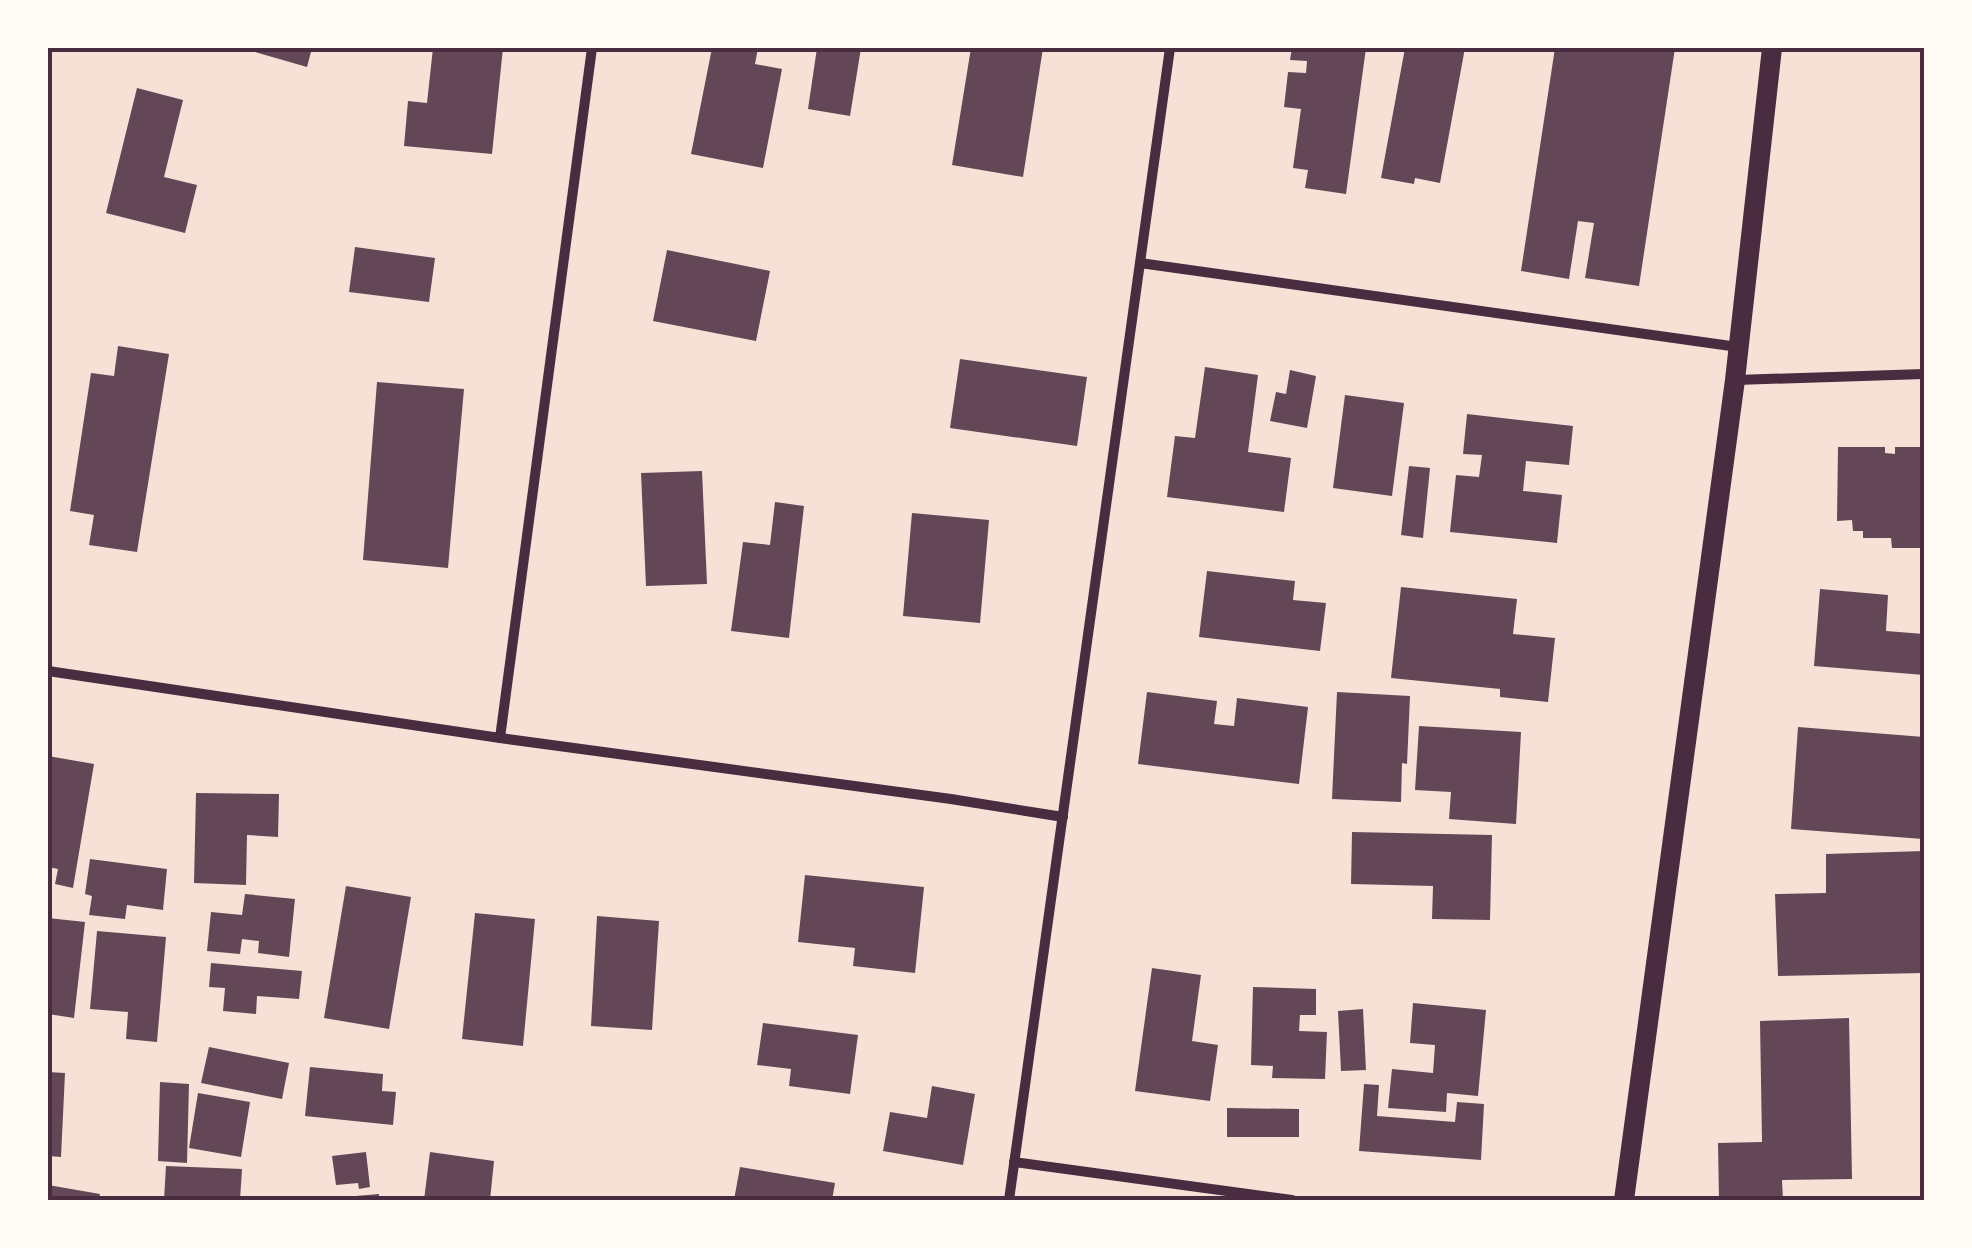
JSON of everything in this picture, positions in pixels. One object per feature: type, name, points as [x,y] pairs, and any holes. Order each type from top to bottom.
[{"type":"main road","points":[[1624,1200],[1735,380],[1772,48]]},
{"type":"street","points":[[500,738],[592,48]]},
{"type":"street","points":[[1009,1200],[1170,48]]},
{"type":"street","points":[[1140,263],[1739,347]]},
{"type":"street","points":[[1735,380],[1924,374]]},
{"type":"street","points":[[48,671],[1063,817]]},
{"type":"street","points":[[1014,1162],[1292,1200]]},
{"type":"building","points":[[241,48],[312,48],[307,67]]},
{"type":"building","points":[[433,48],[503,48],[492,154],[404,146],[408,101],[427,103]]},
{"type":"building","points":[[712,48],[758,48],[755,64],[782,69],[763,168],[691,154]]},
{"type":"building","points":[[817,48],[861,48],[850,116],[808,109]]},
{"type":"building","points":[[971,48],[1043,48],[1023,177],[952,165]]},
{"type":"building","points":[[1292,48],[1366,48],[1346,194],[1305,188],[1308,170],[1293,168],[1301,109],[1284,107],[1288,72],[1306,73],[1307,61],[1290,60]]},
{"type":"building","points":[[1405,48],[1465,48],[1440,183],[1415,178],[1414,184],[1381,178]]},
{"type":"building","points":[[1555,48],[1675,48],[1639,286],[1585,278],[1594,223],[1578,221],[1569,279],[1521,271]]},
{"type":"building","points":[[137,88],[183,100],[164,177],[197,185],[185,233],[106,213]]},
{"type":"building","points":[[355,247],[435,258],[429,302],[349,292]]},
{"type":"building","points":[[667,250],[770,271],[756,341],[653,321]]},
{"type":"building","points":[[118,346],[169,354],[137,552],[89,545],[94,515],[70,511],[91,373],[114,376]]},
{"type":"building","points":[[960,359],[1087,377],[1077,446],[950,428]]},
{"type":"building","points":[[1205,367],[1258,375],[1248,452],[1291,458],[1284,512],[1167,497],[1175,436],[1195,438]]},
{"type":"building","points":[[1290,370],[1316,376],[1307,428],[1270,421],[1276,392],[1286,394]]},
{"type":"building","points":[[377,382],[464,389],[448,568],[363,560]]},
{"type":"building","points":[[1345,395],[1404,403],[1392,496],[1333,488]]},
{"type":"building","points":[[1467,414],[1573,426],[1569,465],[1526,461],[1523,491],[1562,495],[1557,543],[1450,532],[1456,475],[1479,477],[1482,455],[1463,454]]},
{"type":"building","points":[[1838,447],[1885,447],[1885,453],[1895,454],[1895,447],[1924,447],[1924,548],[1892,548],[1891,538],[1863,538],[1863,531],[1853,531],[1852,520],[1837,521]]},
{"type":"building","points":[[1409,466],[1430,468],[1423,538],[1401,535]]},
{"type":"building","points":[[702,471],[707,584],[646,586],[641,473]]},
{"type":"building","points":[[775,502],[804,506],[789,638],[731,631],[743,542],[770,545]]},
{"type":"building","points":[[912,513],[989,520],[980,623],[903,616]]},
{"type":"building","points":[[1207,571],[1295,581],[1293,600],[1326,603],[1320,651],[1199,637]]},
{"type":"building","points":[[1401,587],[1517,599],[1513,634],[1555,638],[1548,702],[1500,697],[1500,689],[1391,678]]},
{"type":"building","points":[[1820,589],[1888,595],[1886,631],[1924,634],[1924,675],[1814,666]]},
{"type":"building","points":[[1147,692],[1217,701],[1214,724],[1234,726],[1237,698],[1308,707],[1299,784],[1138,764]]},
{"type":"building","points":[[1337,692],[1410,696],[1401,802],[1332,799]]},
{"type":"building","points":[[1419,726],[1521,732],[1516,824],[1449,819],[1451,792],[1415,790]]},
{"type":"building","points":[[1798,727],[1924,737],[1923,839],[1791,829]]},
{"type":"building","points":[[48,756],[94,764],[73,888],[55,884],[58,869],[48,867]]},
{"type":"building","points":[[196,793],[279,794],[278,837],[247,835],[246,885],[194,883]]},
{"type":"building","points":[[1352,832],[1492,835],[1490,920],[1432,919],[1433,886],[1351,884]]},
{"type":"building","points":[[1924,851],[1924,973],[1778,976],[1775,894],[1826,893],[1826,854]]},
{"type":"building","points":[[90,859],[167,869],[163,910],[127,905],[125,919],[89,915],[92,896],[85,894]]},
{"type":"building","points":[[805,875],[924,887],[915,973],[853,966],[855,948],[798,942]]},
{"type":"building","points":[[346,886],[411,897],[389,1029],[324,1018]]},
{"type":"building","points":[[245,894],[295,899],[289,957],[258,953],[259,941],[242,939],[240,954],[207,951],[211,912],[242,915]]},
{"type":"building","points":[[475,913],[535,919],[523,1046],[462,1039]]},
{"type":"building","points":[[597,916],[659,921],[652,1030],[591,1026]]},
{"type":"building","points":[[48,918],[85,922],[74,1018],[48,1014]]},
{"type":"building","points":[[97,931],[166,937],[157,1042],[126,1039],[128,1012],[90,1009]]},
{"type":"building","points":[[211,963],[302,971],[299,999],[257,996],[256,1014],[223,1011],[225,988],[209,987]]},
{"type":"building","points":[[1152,968],[1201,975],[1192,1041],[1218,1045],[1210,1101],[1135,1091]]},
{"type":"building","points":[[1253,987],[1316,989],[1316,1015],[1300,1015],[1299,1031],[1327,1032],[1325,1079],[1272,1078],[1273,1066],[1251,1065]]},
{"type":"building","points":[[1413,1003],[1486,1010],[1478,1096],[1447,1093],[1446,1112],[1388,1108],[1392,1069],[1433,1073],[1435,1045],[1410,1043]]},
{"type":"building","points":[[1363,1009],[1366,1070],[1341,1071],[1338,1011]]},
{"type":"building","points":[[1849,1018],[1852,1179],[1782,1180],[1783,1200],[1719,1200],[1718,1143],[1762,1142],[1760,1021]]},
{"type":"building","points":[[763,1023],[858,1035],[850,1094],[789,1086],[791,1069],[757,1065]]},
{"type":"building","points":[[209,1047],[289,1063],[282,1099],[201,1083]]},
{"type":"building","points":[[310,1067],[383,1074],[382,1091],[396,1092],[393,1125],[305,1116]]},
{"type":"building","points":[[48,1072],[65,1073],[61,1157],[48,1156]]},
{"type":"building","points":[[160,1082],[189,1084],[187,1163],[158,1161]]},
{"type":"building","points":[[1364,1084],[1379,1085],[1377,1116],[1455,1122],[1457,1102],[1484,1104],[1481,1160],[1359,1151]]},
{"type":"building","points":[[932,1086],[975,1094],[963,1165],[883,1151],[890,1112],[927,1118]]},
{"type":"building","points":[[198,1093],[250,1102],[241,1157],[189,1148]]},
{"type":"building","points":[[1227,1108],[1299,1109],[1299,1137],[1227,1137]]},
{"type":"building","points":[[366,1152],[370,1187],[359,1189],[358,1183],[336,1185],[332,1156]]},
{"type":"building","points":[[430,1152],[494,1161],[490,1200],[424,1200]]},
{"type":"building","points":[[166,1166],[242,1169],[240,1200],[164,1200]]},
{"type":"building","points":[[740,1167],[835,1183],[832,1200],[734,1200]]},
{"type":"building","points":[[48,1185],[100,1194],[99,1200],[48,1200]]},
{"type":"building","points":[[379,1194],[379,1200],[344,1200],[344,1197]]}]
